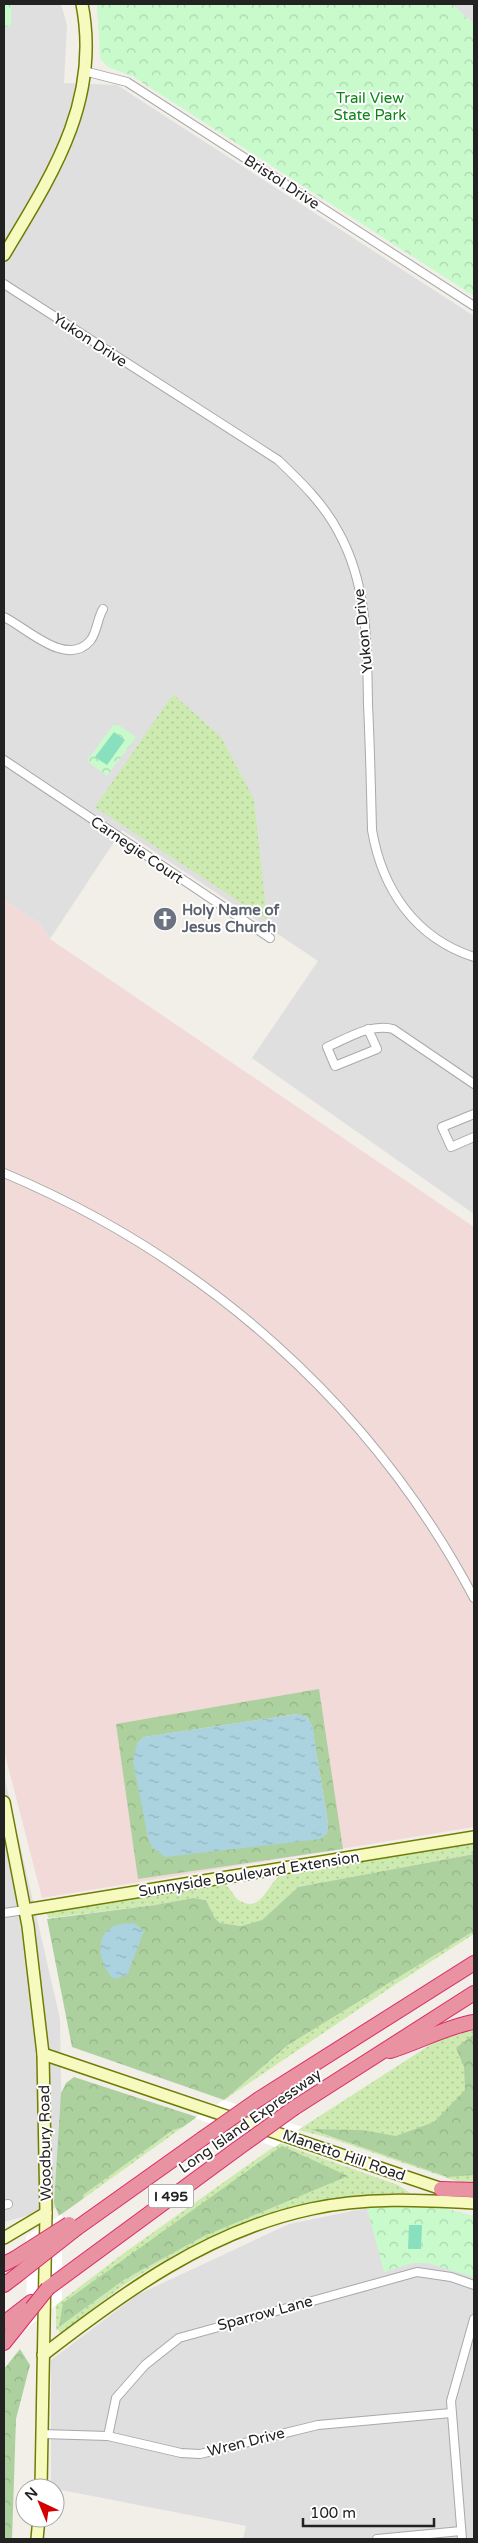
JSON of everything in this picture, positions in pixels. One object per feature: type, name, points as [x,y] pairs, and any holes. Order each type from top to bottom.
[{"type":"highway","name":"Long Island Expressway","points":[[4,2285],[77,2224],[92,2217],[259,2099],[474,1963]]},
{"type":"highway","name":"Long Island Expressway","points":[[9,2328],[48,2288],[237,2148],[370,2058],[474,1993]]},
{"type":"highway","points":[[370,2058],[423,2040],[460,2024],[474,2022]]},
{"type":"highway","points":[[441,2189],[474,2190]]},
{"type":"highway","points":[[9,2261],[77,2224]]},
{"type":"main road","points":[[4,255],[53,173],[66,145],[78,106],[84,71],[86,49],[82,4]]},
{"type":"main road","name":"Woodbury Road","points":[[4,1802],[24,1910],[43,2054],[46,2213],[41,2478]]},
{"type":"main road","name":"Sunnyside Boulevard Extension","points":[[24,1910],[474,1837]]},
{"type":"main road","name":"Manetto Hill Road","points":[[43,2054],[441,2189],[474,2202]]},
{"type":"main road","points":[[43,2355],[133,2287],[170,2264],[213,2242],[268,2221],[312,2208],[354,2203],[416,2200],[474,2202]]},
{"type":"main road","points":[[4,2238],[46,2213]]},
{"type":"street","name":"Bristol Drive","points":[[84,71],[116,78],[135,87],[474,306]]},
{"type":"street","name":"Yukon Drive","points":[[4,284],[278,460],[305,485],[323,508],[339,532],[351,558],[363,602],[367,636],[372,830],[375,851],[393,894],[407,914],[424,930],[448,947],[474,957]]},
{"type":"street","points":[[4,617],[21,625],[58,649],[66,651],[76,649],[90,641],[94,635],[96,620],[103,609]]},
{"type":"street","name":"Carnegie Court","points":[[4,760],[270,938]]},
{"type":"street","points":[[368,1029],[376,1049],[335,1066],[327,1047],[368,1029],[384,1027],[393,1029],[474,1084]]},
{"type":"street","points":[[474,1114],[442,1127],[451,1147],[474,1137]]},
{"type":"street","points":[[4,1174],[62,1199],[143,1244],[212,1291],[283,1350],[337,1404],[392,1470],[432,1525],[474,1598]]},
{"type":"street","points":[[4,1913],[24,1910]]},
{"type":"street","name":"Sparrow Lane","points":[[108,2436],[116,2398],[145,2365],[179,2338],[417,2272],[451,2276],[474,2285]]},
{"type":"street","points":[[377,2539],[461,2535],[451,2413],[453,2391],[474,2319]]},
{"type":"street","name":"Wren Drive","points":[[42,2434],[108,2436],[180,2453],[200,2454],[318,2425],[451,2413]]},
{"type":"shaded area","points":[[13,4],[61,4],[67,25],[64,83],[117,85],[474,316],[474,1214],[252,1058],[318,961],[122,830],[50,939],[39,923],[4,900],[4,30],[11,23],[10,10]]},
{"type":"shaded area","points":[[452,4],[474,4],[474,24]]},
{"type":"shaded area","points":[[4,900],[39,923],[50,939],[474,1227],[474,1827],[42,1898],[4,1751]]},
{"type":"shaded area","points":[[4,1775],[60,2019],[63,2206],[4,2222]]},
{"type":"shaded area","points":[[399,2206],[443,2208],[474,2216],[474,2539],[243,2539],[246,2526],[65,2491],[65,2478],[51,2478],[51,2360],[137,2295],[289,2224],[367,2208]]},
{"type":"green space","points":[[4,4],[13,4],[11,23],[4,30]]},
{"type":"green space","name":"Trail View State Park","points":[[97,4],[452,4],[474,24],[474,296],[132,76],[108,67],[100,59]]},
{"type":"green space","points":[[173,694],[221,737],[254,799],[267,920],[95,807]]},
{"type":"green space","points":[[113,725],[118,725],[136,737],[107,776],[87,761]]},
{"type":"green space","points":[[114,732],[125,740],[107,765],[95,757]]},
{"type":"green space","points":[[319,1689],[343,1849],[138,1879],[116,1724]],"holes":[[[297,1714],[307,1717],[312,1726],[328,1824],[327,1834],[137,1744],[144,1737]]]},
{"type":"green space","points":[[474,1844],[474,1854],[298,1887],[262,1920],[241,1926],[220,1923],[215,1918],[206,1900],[193,1898],[155,1905],[49,1918],[47,1915],[48,1912],[223,1884],[229,1888],[236,1898],[249,1904],[255,1903],[260,1899],[273,1882],[284,1874]]},
{"type":"green space","points":[[474,1854],[474,1931],[288,2045],[224,2100],[72,2047],[47,1919],[155,1905],[193,1898],[206,1900],[215,1918],[220,1923],[241,1926],[262,1920],[298,1887]]},
{"type":"green space","points":[[474,1931],[474,1934],[224,2100],[288,2045]]},
{"type":"green space","points":[[474,2029],[474,2185],[459,2182],[330,2138],[298,2130],[430,2045],[451,2034]]},
{"type":"green space","points":[[474,2034],[474,2175],[448,2177],[310,2129],[362,2130],[396,2136],[434,2122],[465,2090],[464,2067],[456,2048]]},
{"type":"green space","points":[[74,2077],[197,2117],[183,2127],[173,2130],[83,2195],[84,2198],[59,2216],[54,2203],[61,2093],[66,2083]]},
{"type":"green space","points":[[183,2127],[84,2198],[82,2195],[173,2130]]},
{"type":"green space","points":[[279,2143],[398,2185],[410,2193],[372,2195],[298,2207],[262,2217],[227,2230],[159,2263],[127,2283],[63,2332],[60,2333],[58,2329],[56,2331],[56,2305],[124,2253]]},
{"type":"green space","points":[[282,2146],[348,2176],[204,2236],[125,2279],[59,2327],[63,2303]]},
{"type":"green space","points":[[399,2206],[443,2208],[474,2216],[474,2277],[427,2263],[413,2263],[384,2272],[367,2208]]},
{"type":"green space","points":[[409,2225],[422,2225],[421,2249],[408,2249]]},
{"type":"green space","points":[[20,2349],[30,2365],[16,2419],[12,2539],[4,2539],[4,2369]]},
{"type":"water","points":[[298,1714],[307,1717],[312,1725],[328,1824],[327,1834],[320,1839],[165,1857],[153,1848],[148,1838],[133,1761],[137,1744],[144,1737]]},
{"type":"water","points":[[134,1923],[144,1931],[127,1975],[114,1979],[105,1967],[100,1952],[103,1937],[107,1931],[116,1925]]},
{"type":"pier","points":[[224,2100],[302,2127],[275,2147],[195,2118]]},
{"type":"pier","points":[[62,2214],[62,2300],[27,2328],[26,2236]]},
{"type":"place","name":"Holy Name of Jesus Church","points":[[165,919]]}]
